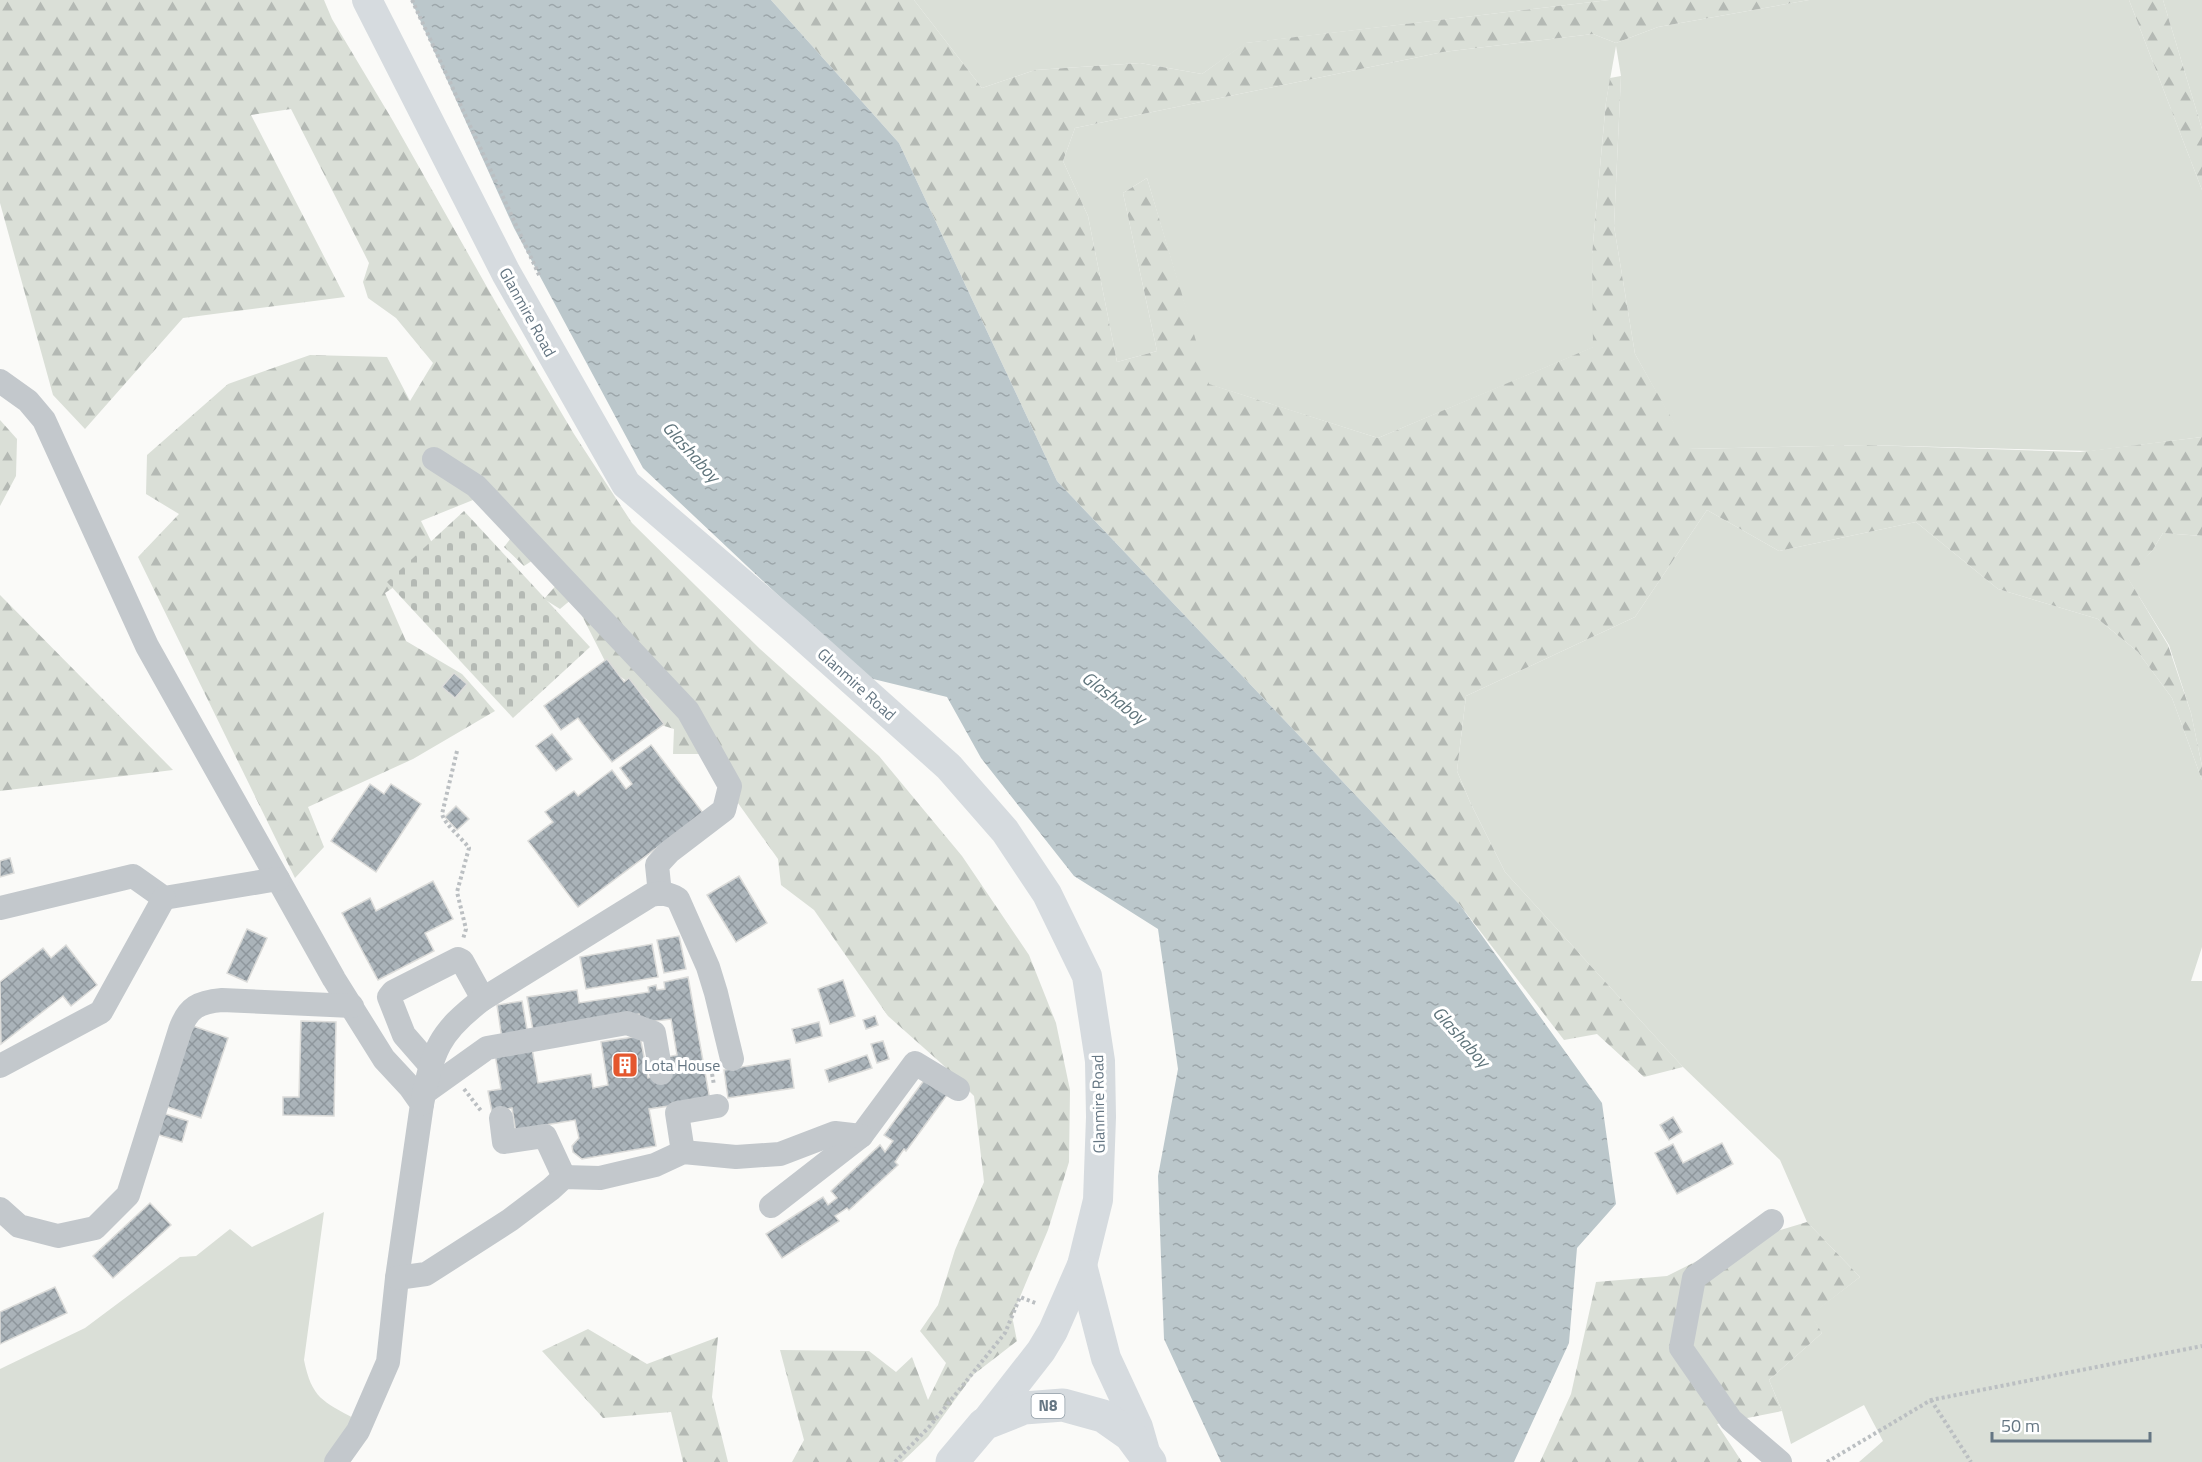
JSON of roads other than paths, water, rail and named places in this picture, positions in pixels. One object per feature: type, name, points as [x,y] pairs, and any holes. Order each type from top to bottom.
[{"type":"highway","name":"N8","points":[[952,1462],[984,1424],[1024,1408],[1064,1405],[1103,1416],[1130,1435],[1148,1460]]},
{"type":"main road","name":"Glanmire Road","points":[[367,0],[506,273],[626,484],[796,630],[949,767],[1005,831],[1047,894],[1087,976],[1100,1061],[1101,1117],[1098,1200],[1082,1265],[1053,1332],[1041,1351],[984,1424]]},
{"type":"main road","points":[[1082,1265],[1106,1358],[1138,1427],[1148,1460]]},
{"type":"lane","points":[[0,381],[28,401],[44,420],[147,646],[278,879],[384,1059],[423,1098]]},
{"type":"lane","points":[[434,459],[476,486],[688,711],[730,786],[724,810],[669,852],[657,865],[660,894]]},
{"type":"lane","points":[[0,909],[133,876],[164,898],[278,879]]},
{"type":"lane","points":[[441,1069],[436,1048],[444,1035],[468,1010],[651,896],[660,894],[670,894],[678,900],[708,967],[732,1059]]},
{"type":"lane","points":[[0,1065],[101,1012],[164,898]]},
{"type":"lane","points":[[441,1069],[404,1035],[389,997],[393,992],[453,959],[458,959],[462,961],[483,999]]},
{"type":"lane","points":[[0,1209],[19,1226],[58,1236],[95,1228],[128,1195],[184,1017],[195,1007],[204,1002],[222,1000],[352,1006]]},
{"type":"lane","points":[[336,1462],[358,1431],[388,1362],[397,1278],[423,1098],[441,1069],[487,1048],[627,1023],[654,1033],[661,1073]]},
{"type":"lane","points":[[771,1206],[861,1136],[915,1063],[958,1089]]},
{"type":"lane","points":[[683,1152],[677,1113],[717,1106]]},
{"type":"lane","points":[[501,1118],[504,1142],[545,1136],[564,1177]]},
{"type":"lane","points":[[397,1278],[426,1274],[510,1220],[564,1177],[600,1178],[655,1166],[683,1152],[736,1157],[780,1154],[835,1133],[861,1136]]},
{"type":"lane","points":[[1772,1221],[1694,1278],[1681,1348],[1731,1420],[1780,1462]]},
{"type":"water","name":"Glashaboy","points":[[411,0],[771,0],[899,143],[1057,481],[1460,905],[1602,1103],[1616,1204],[1577,1248],[1569,1343],[1514,1462],[1221,1462],[1164,1339],[1158,1176],[1178,1069],[1158,929],[1074,876],[981,758],[947,697],[865,677],[643,468],[514,228]]},
{"type":"place","name":"Lota House","points":[[625,1065]]}]
